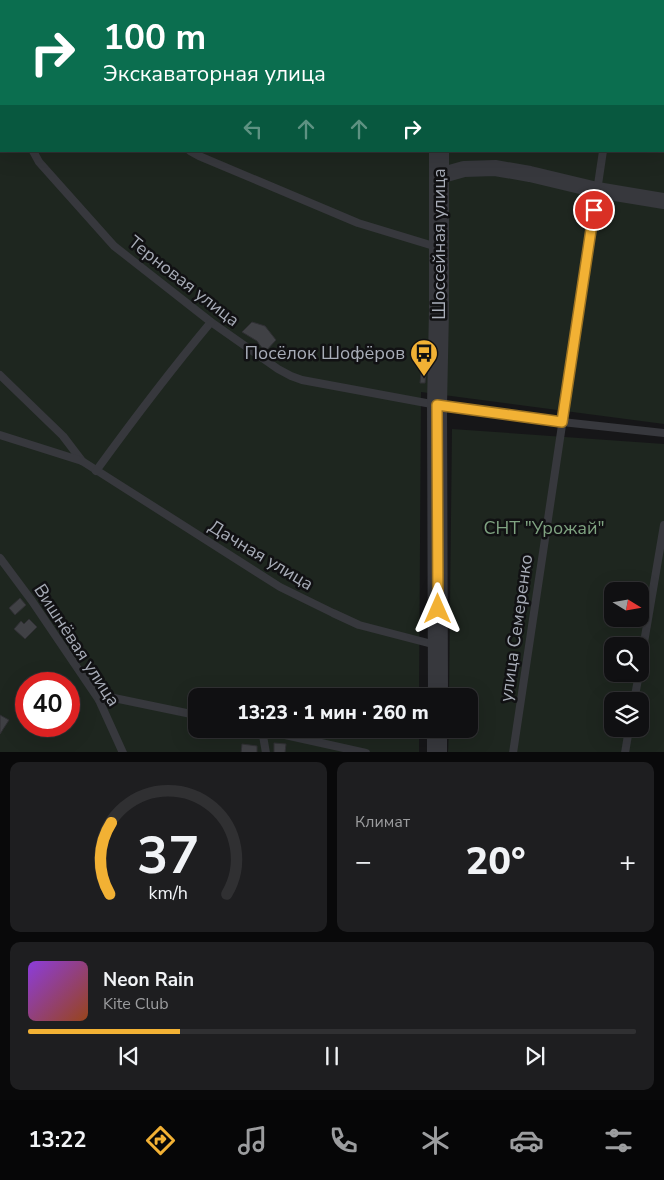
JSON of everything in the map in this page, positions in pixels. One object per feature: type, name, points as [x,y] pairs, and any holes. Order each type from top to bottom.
[{"type":"street","name":"Шоссейная улица","points":[[438,688],[437,405],[439,152]]},
{"type":"street","points":[[439,176],[464,169],[495,168],[530,174],[597,190],[664,201]]},
{"type":"street","points":[[437,738],[437,752]]},
{"type":"lane","name":"Терновая улица","points":[[34,152],[39,162],[114,246],[211,322],[291,376],[302,380],[437,405],[562,422],[664,433]]},
{"type":"lane","points":[[192,152],[358,223],[439,247]]},
{"type":"lane","name":"улица Семеренко","points":[[513,752],[603,152]]},
{"type":"lane","points":[[96,470],[154,392],[211,322]]},
{"type":"lane","name":"Дачная улица","points":[[0,374],[64,436],[82,461]]},
{"type":"lane","name":"Дачная улица","points":[[0,435],[82,461],[280,587],[359,625],[438,646]]},
{"type":"lane","points":[[645,637],[664,525]]},
{"type":"lane","name":"Вишнёвая улица","points":[[0,558],[32,601],[99,700],[123,752]]},
{"type":"lane","points":[[99,700],[114,698],[188,714]]},
{"type":"lane","points":[[625,752],[628,737]]},
{"type":"lane","points":[[262,738],[266,752]]},
{"type":"lane","points":[[301,738],[366,752]]},
{"type":"green space","points":[[0,152],[664,152],[664,424],[421,392],[419,688],[188,688],[188,738],[419,738],[419,752],[0,752]]},
{"type":"green space","name":"СНТ \"Урожай\"","points":[[452,429],[664,444],[664,752],[448,752],[449,738],[478,738],[478,688],[449,688]]},
{"type":"building","points":[[252,322],[265,326],[276,340],[265,352],[257,341],[242,332]]},
{"type":"building","points":[[421,373],[426,373],[425,383],[420,383]]},
{"type":"building","points":[[20,598],[26,605],[15,615],[9,608]]},
{"type":"building","points":[[29,619],[37,627],[25,639],[14,629],[21,621],[24,624]]},
{"type":"building","points":[[0,715],[9,720],[0,734]]},
{"type":"building","points":[[274,743],[286,744],[285,752],[274,752]]},
{"type":"building","points":[[242,744],[257,746],[257,752],[241,752]]},
{"type":"place","name":"Посёлок Шофёров","points":[[424,377]]},
{"type":"route","points":[[438,609],[437,405],[562,422],[594,210]]}]
